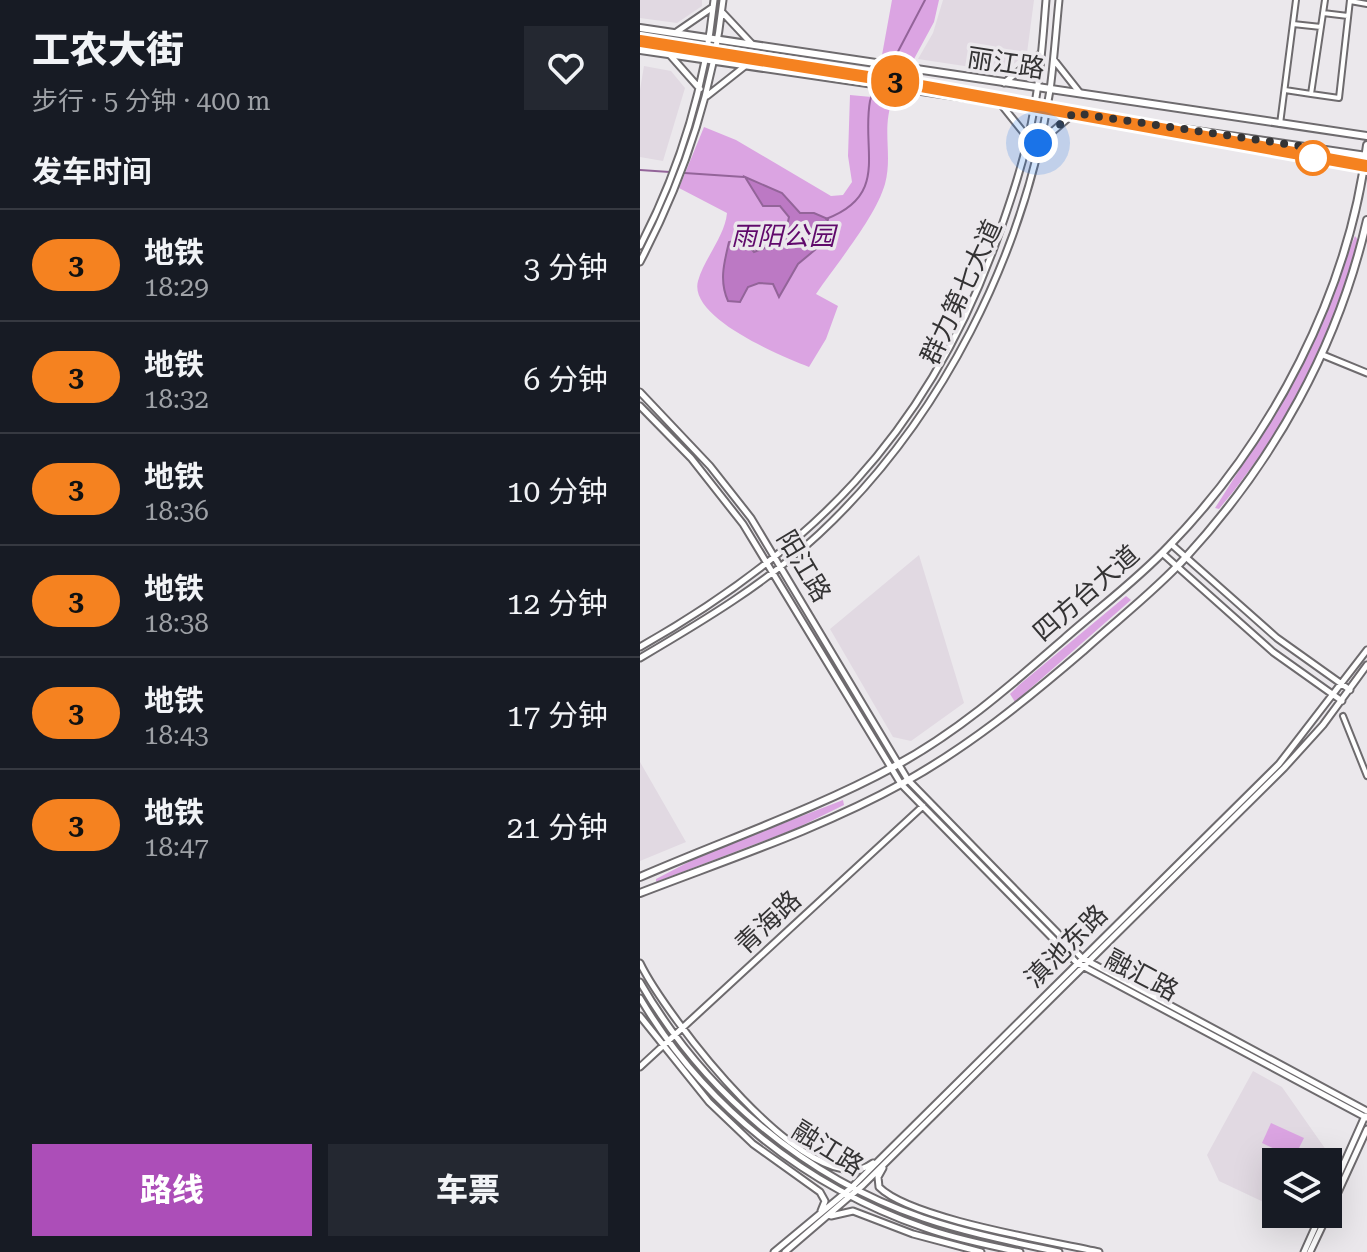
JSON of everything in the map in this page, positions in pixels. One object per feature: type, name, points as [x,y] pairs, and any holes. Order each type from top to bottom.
[{"type":"main road","name":"丽江路","points":[[640,28],[1367,136]]},
{"type":"main road","name":"丽江路","points":[[640,50],[1366,156]]},
{"type":"main road","name":"四方台大道","points":[[640,877],[824,801],[898,764],[996,698],[1171,544],[1212,497],[1258,433],[1302,355],[1342,255],[1367,145]]},
{"type":"main road","name":"四方台大道","points":[[640,893],[824,821],[904,782],[1009,713],[1177,567],[1260,462],[1323,355],[1357,264],[1367,220]]},
{"type":"street","points":[[680,164],[700,89],[719,40],[723,0]]},
{"type":"street","name":"群力第七大道","points":[[640,647],[717,602],[776,556],[856,482],[924,394],[959,336],[1008,208],[1035,107],[1046,0]]},
{"type":"street","name":"群力第七大道","points":[[640,658],[730,605],[819,534],[862,489],[932,400],[969,335],[1019,214],[1050,89],[1059,0]]},
{"type":"street","points":[[1280,124],[1296,0]]},
{"type":"street","points":[[1311,94],[1325,0]]},
{"type":"street","points":[[1284,90],[1339,98],[1350,0],[1367,4]]},
{"type":"street","points":[[675,34],[714,3]]},
{"type":"street","points":[[640,262],[706,97],[714,3]]},
{"type":"street","points":[[722,12],[752,45]]},
{"type":"street","points":[[1323,13],[1348,16]]},
{"type":"street","points":[[1293,24],[1321,27]]},
{"type":"street","points":[[1004,83],[1041,53]]},
{"type":"street","points":[[669,54],[700,89]]},
{"type":"street","points":[[1053,59],[1080,94]]},
{"type":"street","points":[[706,97],[745,66]]},
{"type":"street","points":[[1000,103],[1028,138]]},
{"type":"street","points":[[1038,143],[1074,113]]},
{"type":"street","points":[[640,246],[672,185]]},
{"type":"street","points":[[1323,355],[1367,373]]},
{"type":"street","name":"阳江路","points":[[640,392],[710,466],[776,556],[898,764],[904,782]]},
{"type":"street","name":"阳江路","points":[[640,406],[709,478],[769,562],[889,769],[904,782]]},
{"type":"street","points":[[1171,544],[1277,638],[1350,690]]},
{"type":"street","points":[[1162,553],[1273,652],[1342,701]]},
{"type":"street","name":"滇池东路","points":[[774,1252],[848,1195],[1079,960],[1279,764],[1367,650]]},
{"type":"street","name":"滇池东路","points":[[854,1189],[888,1161],[1284,768],[1342,701],[1367,665]]},
{"type":"street","points":[[1343,716],[1367,776]]},
{"type":"street","name":"融汇路","points":[[904,782],[923,806],[1079,960],[1366,1115]]},
{"type":"street","name":"融汇路","points":[[904,782],[1079,960]]},
{"type":"street","name":"青海路","points":[[640,1067],[923,806]]},
{"type":"street","points":[[640,963],[681,1029],[718,1075],[753,1109],[827,1164],[845,1171],[859,1172],[886,1153]]},
{"type":"street","name":"融江路","points":[[640,982],[674,1036],[716,1084],[768,1134],[854,1189],[878,1200],[939,1224],[1059,1252]]},
{"type":"street","name":"融江路","points":[[640,998],[668,1041],[703,1084],[745,1125],[816,1177],[860,1201],[928,1230],[1020,1252]]},
{"type":"street","points":[[658,1012],[676,1022]]},
{"type":"street","points":[[640,1016],[662,1047],[733,1126],[823,1196],[821,1217],[853,1211],[981,1252]]},
{"type":"street","points":[[1342,1168],[1366,1115]]},
{"type":"street","points":[[1342,1183],[1367,1129]]},
{"type":"street","points":[[888,1161],[877,1183],[883,1191],[905,1202],[978,1224],[1099,1252]]},
{"type":"street","points":[[796,1176],[816,1177]]},
{"type":"street","points":[[878,1200],[905,1202]]},
{"type":"street","points":[[860,1201],[880,1221]]},
{"type":"street","name":"滇池东路","points":[[785,1252],[821,1217]]},
{"type":"street","points":[[1304,1252],[1315,1228]]},
{"type":"street","points":[[1310,1252],[1321,1228]]},
{"type":"shaded area","points":[[640,0],[702,0],[702,6],[677,23],[640,18]]},
{"type":"shaded area","points":[[943,0],[1034,0],[1027,53],[1004,72],[918,59],[933,33]]},
{"type":"shaded area","points":[[644,66],[671,71],[685,88],[663,161],[640,157],[640,90]]},
{"type":"shaded area","points":[[745,177],[782,193],[800,213],[814,213],[828,219],[822,244],[798,264],[779,297],[773,284],[759,283],[748,287],[740,302],[728,301],[723,279],[729,242],[743,239],[754,252],[778,243],[785,235],[789,217],[780,206],[763,206]]},
{"type":"shaded area","points":[[919,555],[964,703],[911,741],[893,737],[830,629]]},
{"type":"shaded area","points":[[640,762],[686,842],[640,861]]},
{"type":"shaded area","points":[[1253,1071],[1282,1087],[1325,1148],[1262,1148],[1262,1201],[1219,1181],[1207,1155]]},
{"type":"green space","points":[[892,0],[939,0],[934,22],[914,59],[882,55]]},
{"type":"green space","name":"雨阳公园","points":[[850,95],[893,99],[888,120],[887,173],[873,211],[816,294],[838,306],[826,339],[809,367],[739,334],[707,308],[699,295],[698,281],[727,213],[679,188],[704,127],[736,140],[831,196],[843,195],[852,182],[848,156]]},
{"type":"green space","points":[[1355,236],[1358,240],[1348,277],[1304,382],[1265,448],[1219,509],[1215,508],[1282,403],[1312,341]]},
{"type":"green space","points":[[1126,596],[1131,600],[1015,702],[1010,694],[1019,685]]},
{"type":"green space","points":[[843,800],[844,805],[795,829],[656,882],[656,879],[702,855]]},
{"type":"green space","points":[[1271,1123],[1304,1138],[1299,1148],[1273,1148],[1262,1143]]},
{"type":"waterway","points":[[892,63],[925,0]]},
{"type":"waterway","points":[[826,219],[846,209],[859,197],[866,184],[870,101],[889,68]]},
{"type":"waterway","points":[[640,170],[744,177]]},
{"type":"metro line","name":"3","points":[[640,41],[893,81],[1162,132],[1367,166]]},
{"type":"route","points":[[1038,143],[1074,113],[1307,147],[1313,158]]}]
